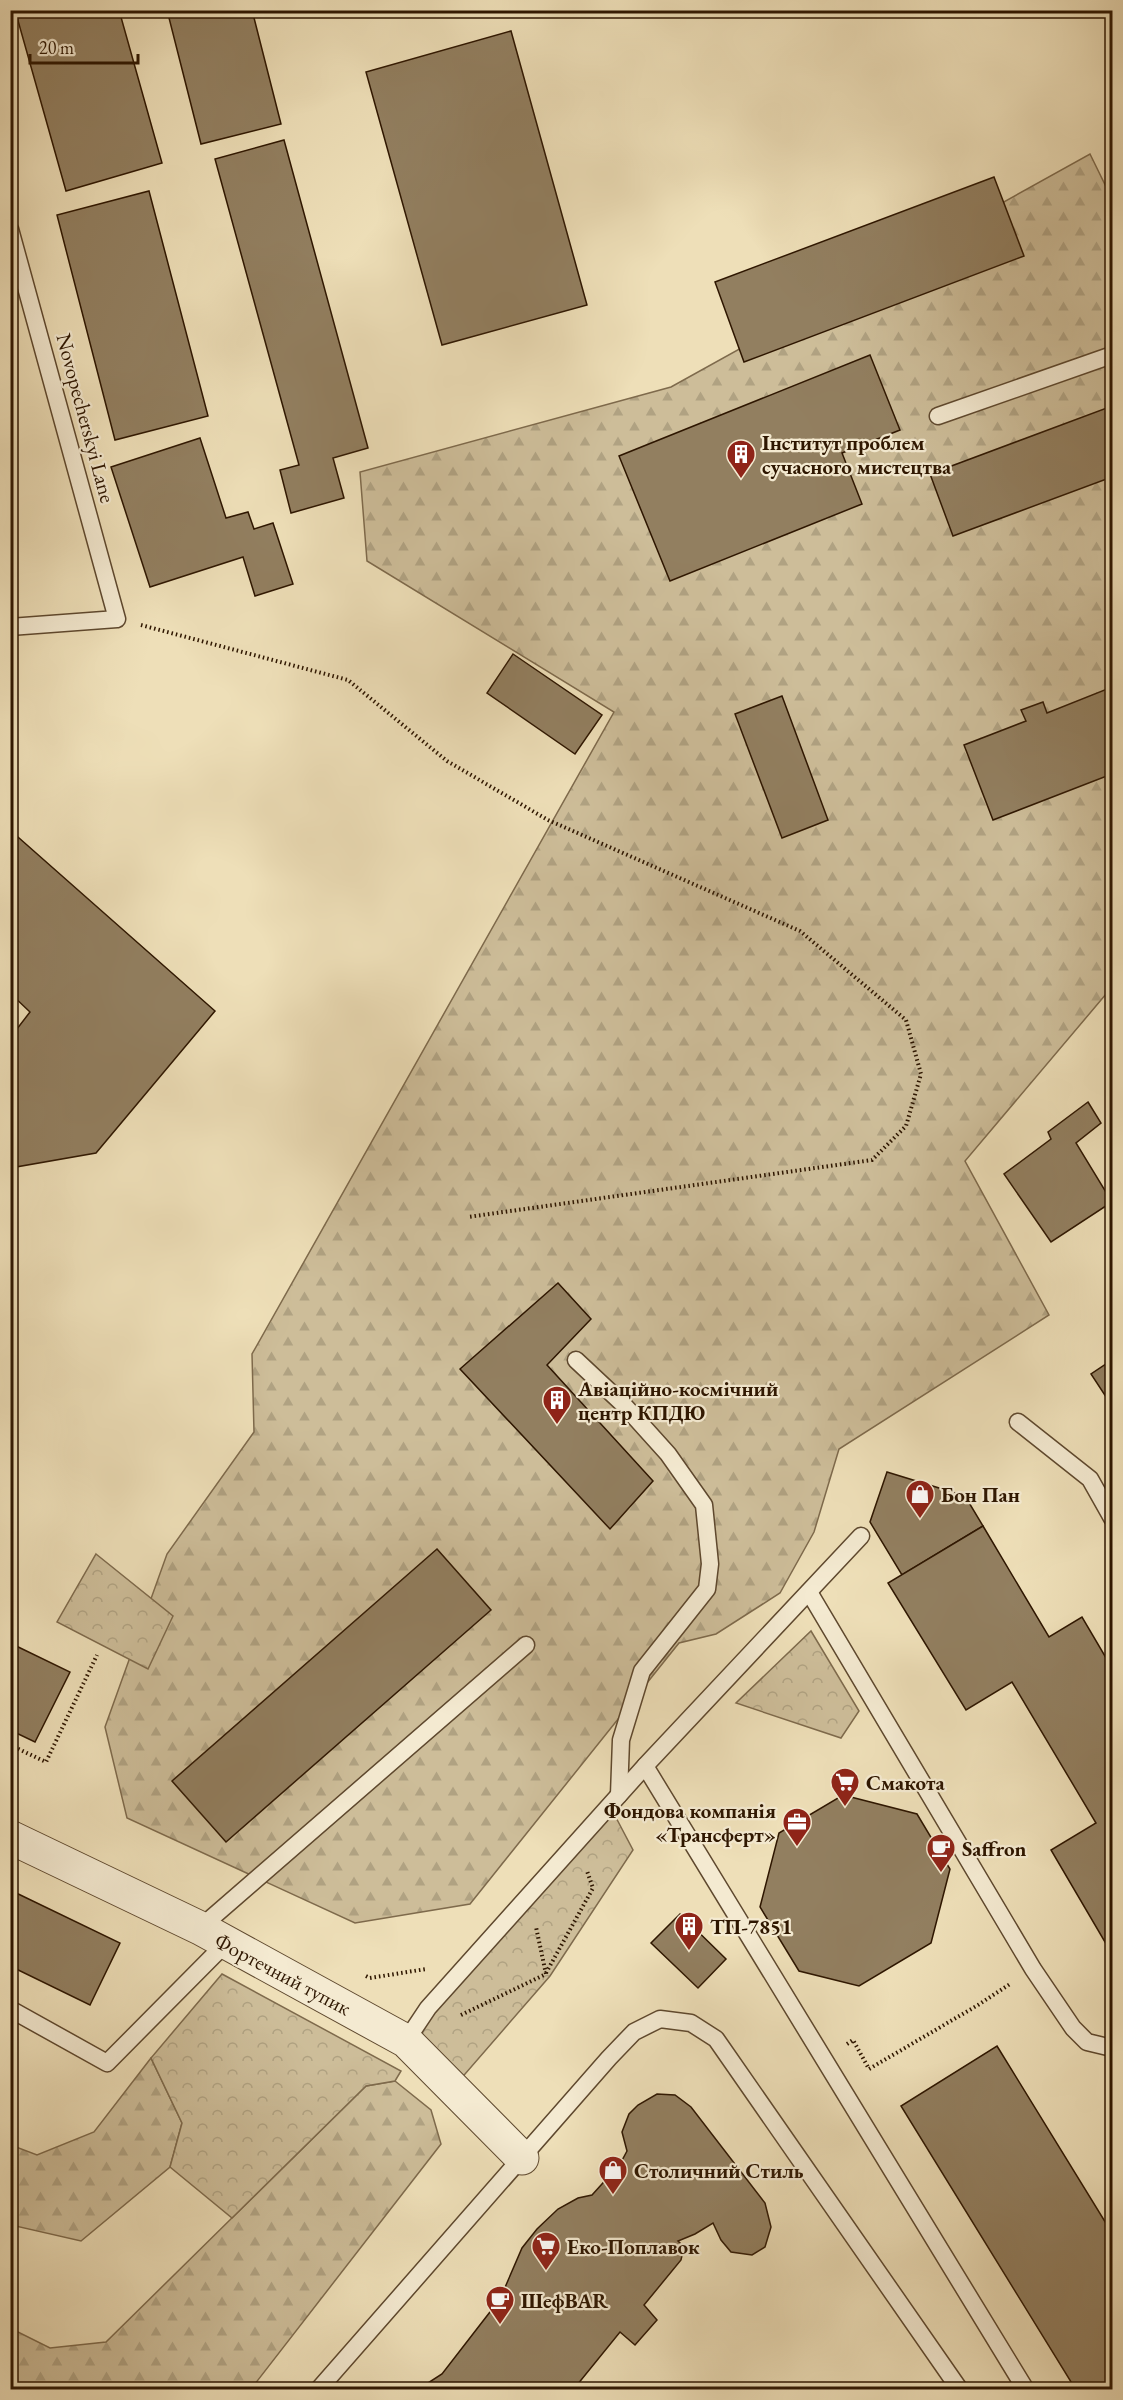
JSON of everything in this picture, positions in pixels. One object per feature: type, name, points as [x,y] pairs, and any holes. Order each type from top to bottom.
[{"type":"street","name":"Фортечний тупик","points":[[10,1837],[213,1936],[406,2042],[522,2158]]},
{"type":"lane","name":"Novopecherskyi Lane","points":[[10,229],[117,619]]},
{"type":"lane","points":[[938,416],[1113,355]]},
{"type":"lane","points":[[10,627],[117,619]]},
{"type":"lane","points":[[576,1360],[623,1404],[668,1454],[704,1505],[710,1564],[706,1589],[642,1671],[621,1740],[619,1795]]},
{"type":"lane","points":[[1018,1422],[1090,1479],[1113,1518]]},
{"type":"lane","points":[[406,2042],[428,2008],[645,1766],[861,1536]]},
{"type":"lane","points":[[809,1592],[1033,1969],[1073,2028],[1087,2042],[1113,2048]]},
{"type":"lane","points":[[10,2009],[107,2063],[213,1936],[526,1645]]},
{"type":"lane","points":[[645,1766],[1026,2390]]},
{"type":"lane","points":[[318,2390],[634,2032],[660,2019],[691,2022],[716,2039],[960,2390]]},
{"type":"path","points":[[117,619],[348,680],[447,761],[548,820],[800,931],[906,1020],[921,1074],[906,1126],[872,1160],[468,1217]]},
{"type":"path","points":[[10,1745],[46,1762],[97,1655]]},
{"type":"path","points":[[460,2015],[546,1974],[593,1888],[584,1860]]},
{"type":"path","points":[[535,1921],[546,1974]]},
{"type":"path","points":[[359,1973],[370,1978],[471,1962]]},
{"type":"path","points":[[853,2040],[868,2069],[978,2005],[1033,1969]]},
{"type":"green space","points":[[1090,154],[1112,199],[1112,987],[965,1161],[1049,1315],[839,1449],[814,1532],[780,1593],[716,1634],[679,1643],[470,1904],[355,1923],[127,1818],[105,1727],[167,1554],[254,1432],[252,1354],[614,712],[367,561],[360,472],[671,387]]},
{"type":"green space","points":[[96,1554],[173,1616],[148,1669],[57,1622]]},
{"type":"green space","points":[[811,1631],[859,1711],[841,1738],[736,1703]]},
{"type":"green space","points":[[612,1810],[633,1850],[550,1976],[459,2081],[412,2035]]},
{"type":"green space","points":[[222,1974],[401,2071],[395,2081],[366,2086],[232,2218],[170,2167],[182,2123],[151,2058]]},
{"type":"green space","points":[[151,2058],[182,2123],[170,2167],[81,2241],[11,2225],[11,2145],[37,2155],[94,2132]]},
{"type":"green space","points":[[395,2081],[431,2110],[441,2144],[251,2389],[11,2389],[10,2328],[50,2348],[106,2342],[366,2086]]},
{"type":"building","points":[[15,10],[119,10],[162,163],[66,191]]},
{"type":"building","points":[[167,10],[252,10],[281,124],[201,144]]},
{"type":"building","points":[[511,31],[587,305],[442,345],[366,72]]},
{"type":"building","points":[[284,140],[368,448],[333,458],[344,498],[291,513],[280,470],[299,465],[215,159]]},
{"type":"building","points":[[994,177],[1024,256],[744,362],[715,282]]},
{"type":"building","points":[[149,191],[208,416],[115,440],[57,215]]},
{"type":"building","name":"Інститут проблем сучасного мистецтва","points":[[870,355],[900,430],[842,453],[862,504],[670,581],[619,456]]},
{"type":"building","points":[[1112,406],[1112,477],[953,536],[930,474]]},
{"type":"building","points":[[200,438],[226,518],[248,512],[254,529],[273,523],[293,584],[255,596],[243,557],[150,587],[111,467]]},
{"type":"building","points":[[513,654],[602,715],[575,754],[487,693]]},
{"type":"building","points":[[1112,687],[1112,774],[993,820],[964,745],[1026,721],[1021,710],[1043,702],[1047,713]]},
{"type":"building","points":[[782,696],[828,820],[782,838],[735,714]]},
{"type":"building","points":[[10,830],[215,1011],[96,1153],[10,1168],[10,1038],[30,1012],[10,993]]},
{"type":"building","points":[[1088,1102],[1101,1123],[1076,1143],[1112,1202],[1051,1242],[1004,1174],[1051,1139],[1048,1132]]},
{"type":"building","name":"Авіаційно-космічний центр КПДЮ","points":[[558,1283],[591,1319],[547,1365],[653,1481],[610,1529],[460,1369]]},
{"type":"building","points":[[1112,1360],[1112,1406],[1091,1374]]},
{"type":"building","points":[[887,1472],[965,1496],[983,1526],[902,1575],[870,1522]]},
{"type":"building","points":[[983,1526],[1049,1637],[1082,1617],[1112,1668],[1112,1954],[1051,1850],[1096,1823],[1012,1682],[966,1710],[888,1583]]},
{"type":"building","points":[[437,1549],[491,1610],[226,1842],[172,1781]]},
{"type":"building","points":[[10,1643],[70,1672],[35,1742],[10,1730]]},
{"type":"building","points":[[843,1795],[917,1814],[950,1869],[931,1943],[859,1986],[799,1971],[760,1907],[779,1833]]},
{"type":"building","points":[[10,1890],[120,1943],[90,2005],[10,1966]]},
{"type":"building","name":"ТП-7851","points":[[680,1914],[726,1959],[698,1988],[651,1943]]},
{"type":"building","points":[[997,2046],[1112,2233],[1112,2390],[1076,2390],[901,2106]]},
{"type":"building","points":[[657,2094],[675,2095],[691,2107],[765,2203],[771,2227],[765,2247],[752,2255],[731,2252],[721,2240],[713,2223],[678,2241],[684,2247],[681,2260],[644,2305],[657,2320],[635,2345],[620,2332],[573,2390],[417,2390],[442,2374],[500,2299],[522,2248],[537,2229],[558,2209],[578,2198],[592,2195],[620,2164],[627,2151],[622,2132],[629,2114],[638,2105]]},
{"type":"place","name":"Інститут проблем сучасного мистецтва","points":[[741,480]]},
{"type":"place","name":"Авіаційно-космічний центр КПДЮ","points":[[557,1426]]},
{"type":"place","name":"Бон Пан","points":[[920,1520]]},
{"type":"place","name":"Смакота","points":[[845,1808]]},
{"type":"place","name":"Фондова компанія «Трансферт»","points":[[797,1848]]},
{"type":"place","name":"Saffron","points":[[941,1874]]},
{"type":"place","name":"ТП-7851","points":[[689,1952]]},
{"type":"place","name":"Столичний Стиль","points":[[613,2196]]},
{"type":"place","name":"Еко-Поплавок","points":[[546,2272]]},
{"type":"place","name":"ШефBAR","points":[[500,2326]]}]
